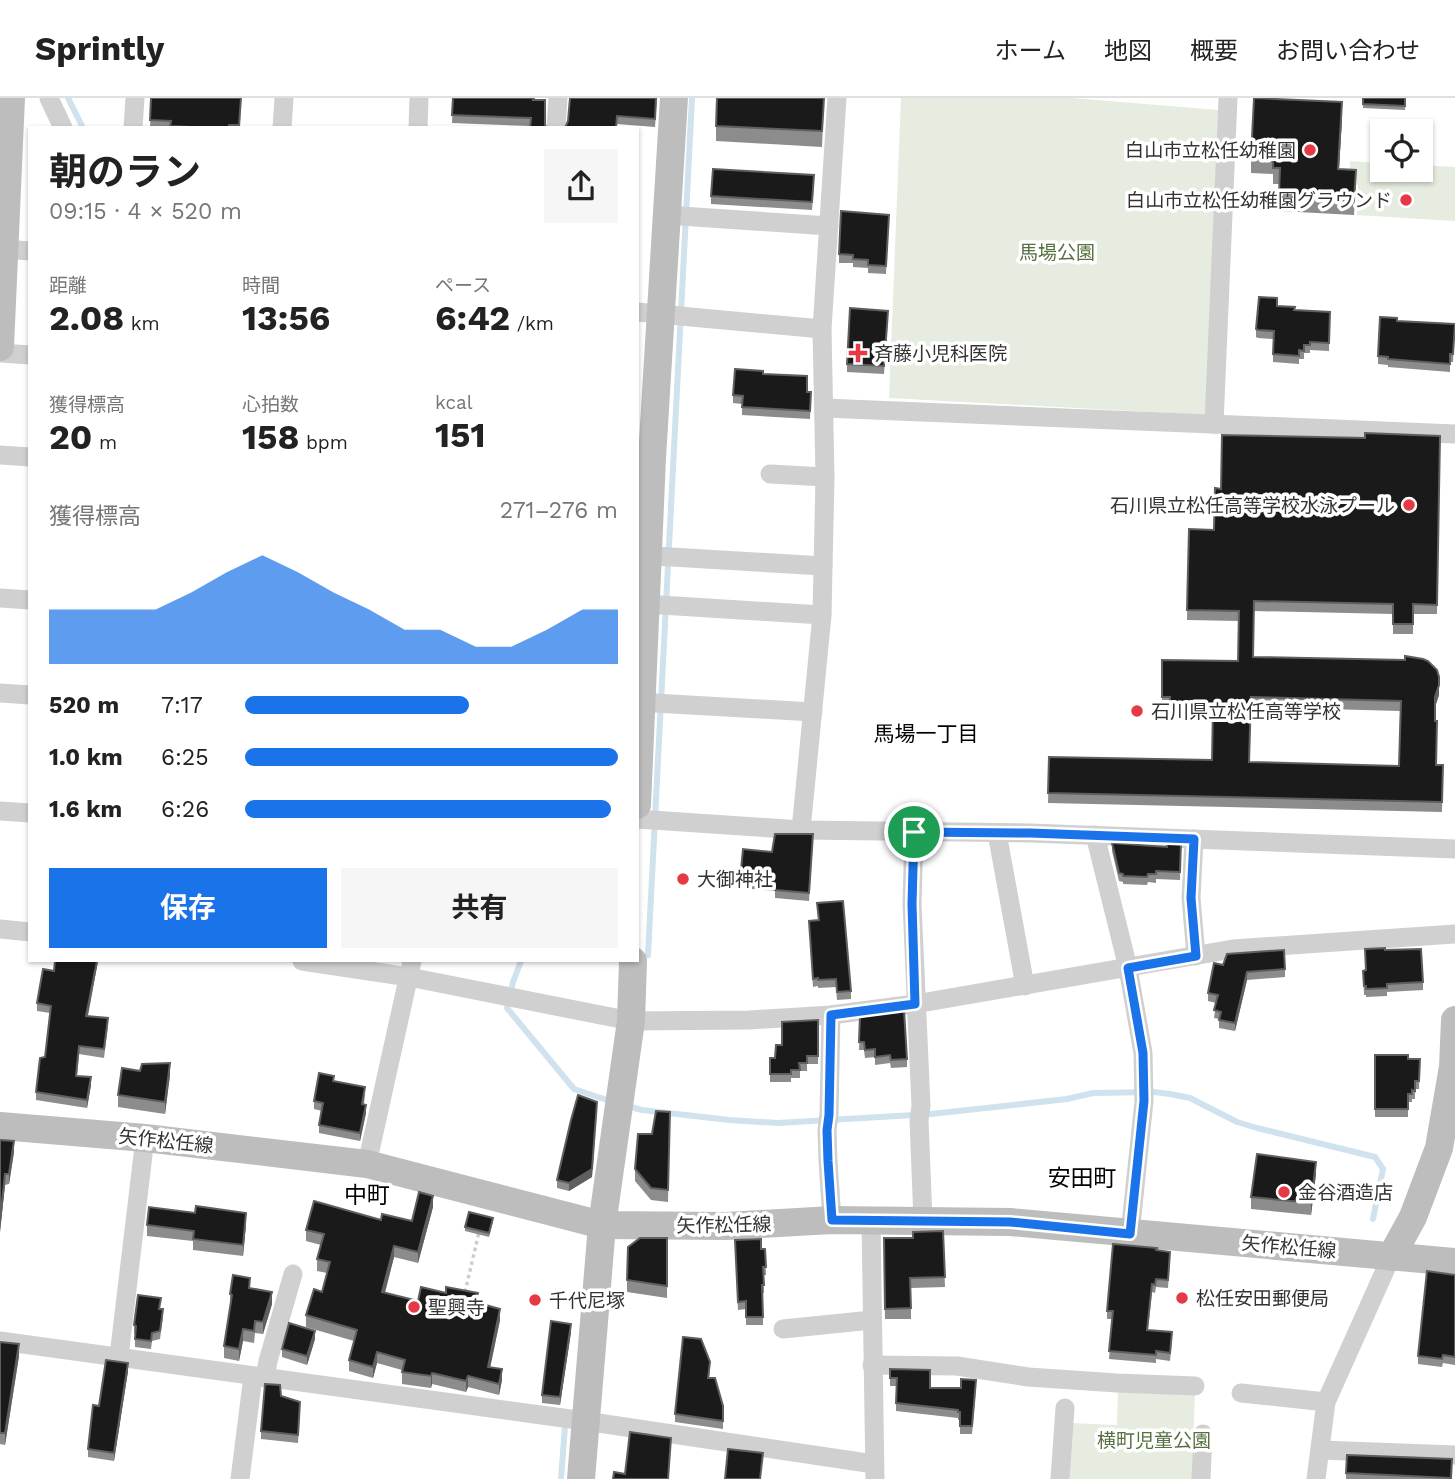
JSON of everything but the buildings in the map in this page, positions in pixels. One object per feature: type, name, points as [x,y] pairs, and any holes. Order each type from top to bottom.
[{"type":"street","points":[[0,347],[17,250],[11,98]]},
{"type":"street","points":[[49,98],[62,126]]},
{"type":"street","points":[[133,126],[135,98]]},
{"type":"street","points":[[282,126],[284,98]]},
{"type":"street","points":[[418,126],[419,98]]},
{"type":"street","points":[[556,126],[558,98]]},
{"type":"street","points":[[674,98],[680,216],[644,458],[661,605],[650,703],[646,816],[801,830],[1095,835],[1455,849]]},
{"type":"street","points":[[801,830],[822,615],[825,477],[822,329],[837,98]]},
{"type":"street","points":[[1214,424],[1228,98]]},
{"type":"street","points":[[680,216],[829,226]]},
{"type":"street","points":[[665,315],[822,329]]},
{"type":"street","points":[[0,353],[28,355]]},
{"type":"street","points":[[824,408],[1455,434]]},
{"type":"street","points":[[0,455],[28,457]]},
{"type":"street","points":[[770,474],[825,477]]},
{"type":"street","points":[[656,556],[823,566]]},
{"type":"street","points":[[0,598],[28,600]]},
{"type":"street","points":[[661,605],[822,615]]},
{"type":"street","points":[[0,693],[28,695]]},
{"type":"street","points":[[650,703],[813,712]]},
{"type":"street","points":[[0,811],[28,813]]},
{"type":"street","points":[[914,832],[912,904],[923,1221]]},
{"type":"street","points":[[997,833],[1025,986]]},
{"type":"street","points":[[1095,835],[1128,968],[1143,1053],[1143,1092],[1130,1234]]},
{"type":"street","points":[[1194,839],[1191,898],[1196,956]]},
{"type":"street","points":[[0,929],[28,932]]},
{"type":"street","points":[[316,962],[411,969],[507,996],[631,1021],[749,1020],[831,1015],[915,1004],[1233,949],[1455,934]]},
{"type":"street","points":[[581,1479],[602,1225],[631,1021],[633,962]]},
{"type":"street","points":[[367,1164],[411,969]]},
{"type":"street","points":[[831,1015],[828,1122],[832,1220]]},
{"type":"street","points":[[1316,1479],[1326,1402],[1391,1257],[1413,1217],[1439,1148],[1453,1067],[1455,1020]]},
{"type":"street","name":"矢作松任線","points":[[0,1126],[145,1138],[367,1164],[602,1225],[726,1226],[832,1220],[1010,1222],[1455,1262]]},
{"type":"street","points":[[119,1356],[145,1138]]},
{"type":"street","points":[[0,1340],[585,1421],[875,1471],[871,1221]]},
{"type":"street","points":[[240,1479],[259,1377],[268,1361],[293,1274]]},
{"type":"street","points":[[783,1329],[872,1320]]},
{"type":"street","points":[[873,1365],[957,1366],[1028,1377],[1195,1386]]},
{"type":"street","points":[[1241,1393],[1326,1402]]},
{"type":"street","points":[[1060,1479],[1065,1408]]},
{"type":"street","points":[[1201,1479],[1203,1434]]},
{"type":"street","points":[[1320,1450],[1455,1455]]},
{"type":"path","points":[[463,1298],[479,1232]]},
{"type":"green space","name":"馬場公園","points":[[901,98],[1072,98],[1218,110],[1207,415],[889,398]]},
{"type":"green space","name":"白山市立松任幼稚園グラウンド","points":[[1350,161],[1370,162],[1370,182],[1433,182],[1433,166],[1455,167],[1455,221],[1357,215],[1358,185],[1349,184]]},
{"type":"green space","name":"横町児童公園","points":[[1118,1387],[1195,1389],[1192,1479],[1065,1479],[1070,1423],[1117,1425]]},
{"type":"waterway","points":[[68,98],[82,126]]},
{"type":"waterway","points":[[648,955],[692,98]]},
{"type":"waterway","points":[[521,962],[507,1008],[574,1089],[613,1102]]},
{"type":"waterway","points":[[627,1106],[729,1120],[778,1123],[931,1114],[1067,1099],[1093,1093],[1170,1094],[1190,1098],[1237,1122],[1375,1157],[1383,1169],[1373,1219]]},
{"type":"waterway","points":[[561,1479],[565,1426]]},
{"type":"place","name":"白山市立松任幼稚園","points":[[1310,150]]},
{"type":"place","name":"白山市立松任幼稚園グラウンド","points":[[1406,200]]},
{"type":"place","name":"斉藤小児科医院","points":[[858,353]]},
{"type":"place","name":"石川県立松任高等学校水泳プール","points":[[1409,505]]},
{"type":"place","name":"石川県立松任高等学校","points":[[1137,711]]},
{"type":"place","name":"大御神社","points":[[683,879]]},
{"type":"place","name":"金谷酒造店","points":[[1284,1192]]},
{"type":"place","name":"松任安田郵便局","points":[[1182,1298]]},
{"type":"place","name":"千代尼塚","points":[[535,1300]]},
{"type":"place","name":"聖興寺","points":[[414,1307]]},
{"type":"district","name":"馬場一丁目","points":[[926,733]]},
{"type":"district","name":"安田町","points":[[1082,1178]]},
{"type":"district","name":"中町","points":[[367,1195]]},
{"type":"route","points":[[914,832],[1194,839],[1191,898],[1196,956],[1128,968],[1143,1053],[1144,1101],[1130,1234],[1010,1222],[832,1220],[827,1130],[831,1015],[915,1004],[912,904],[914,832]]}]
